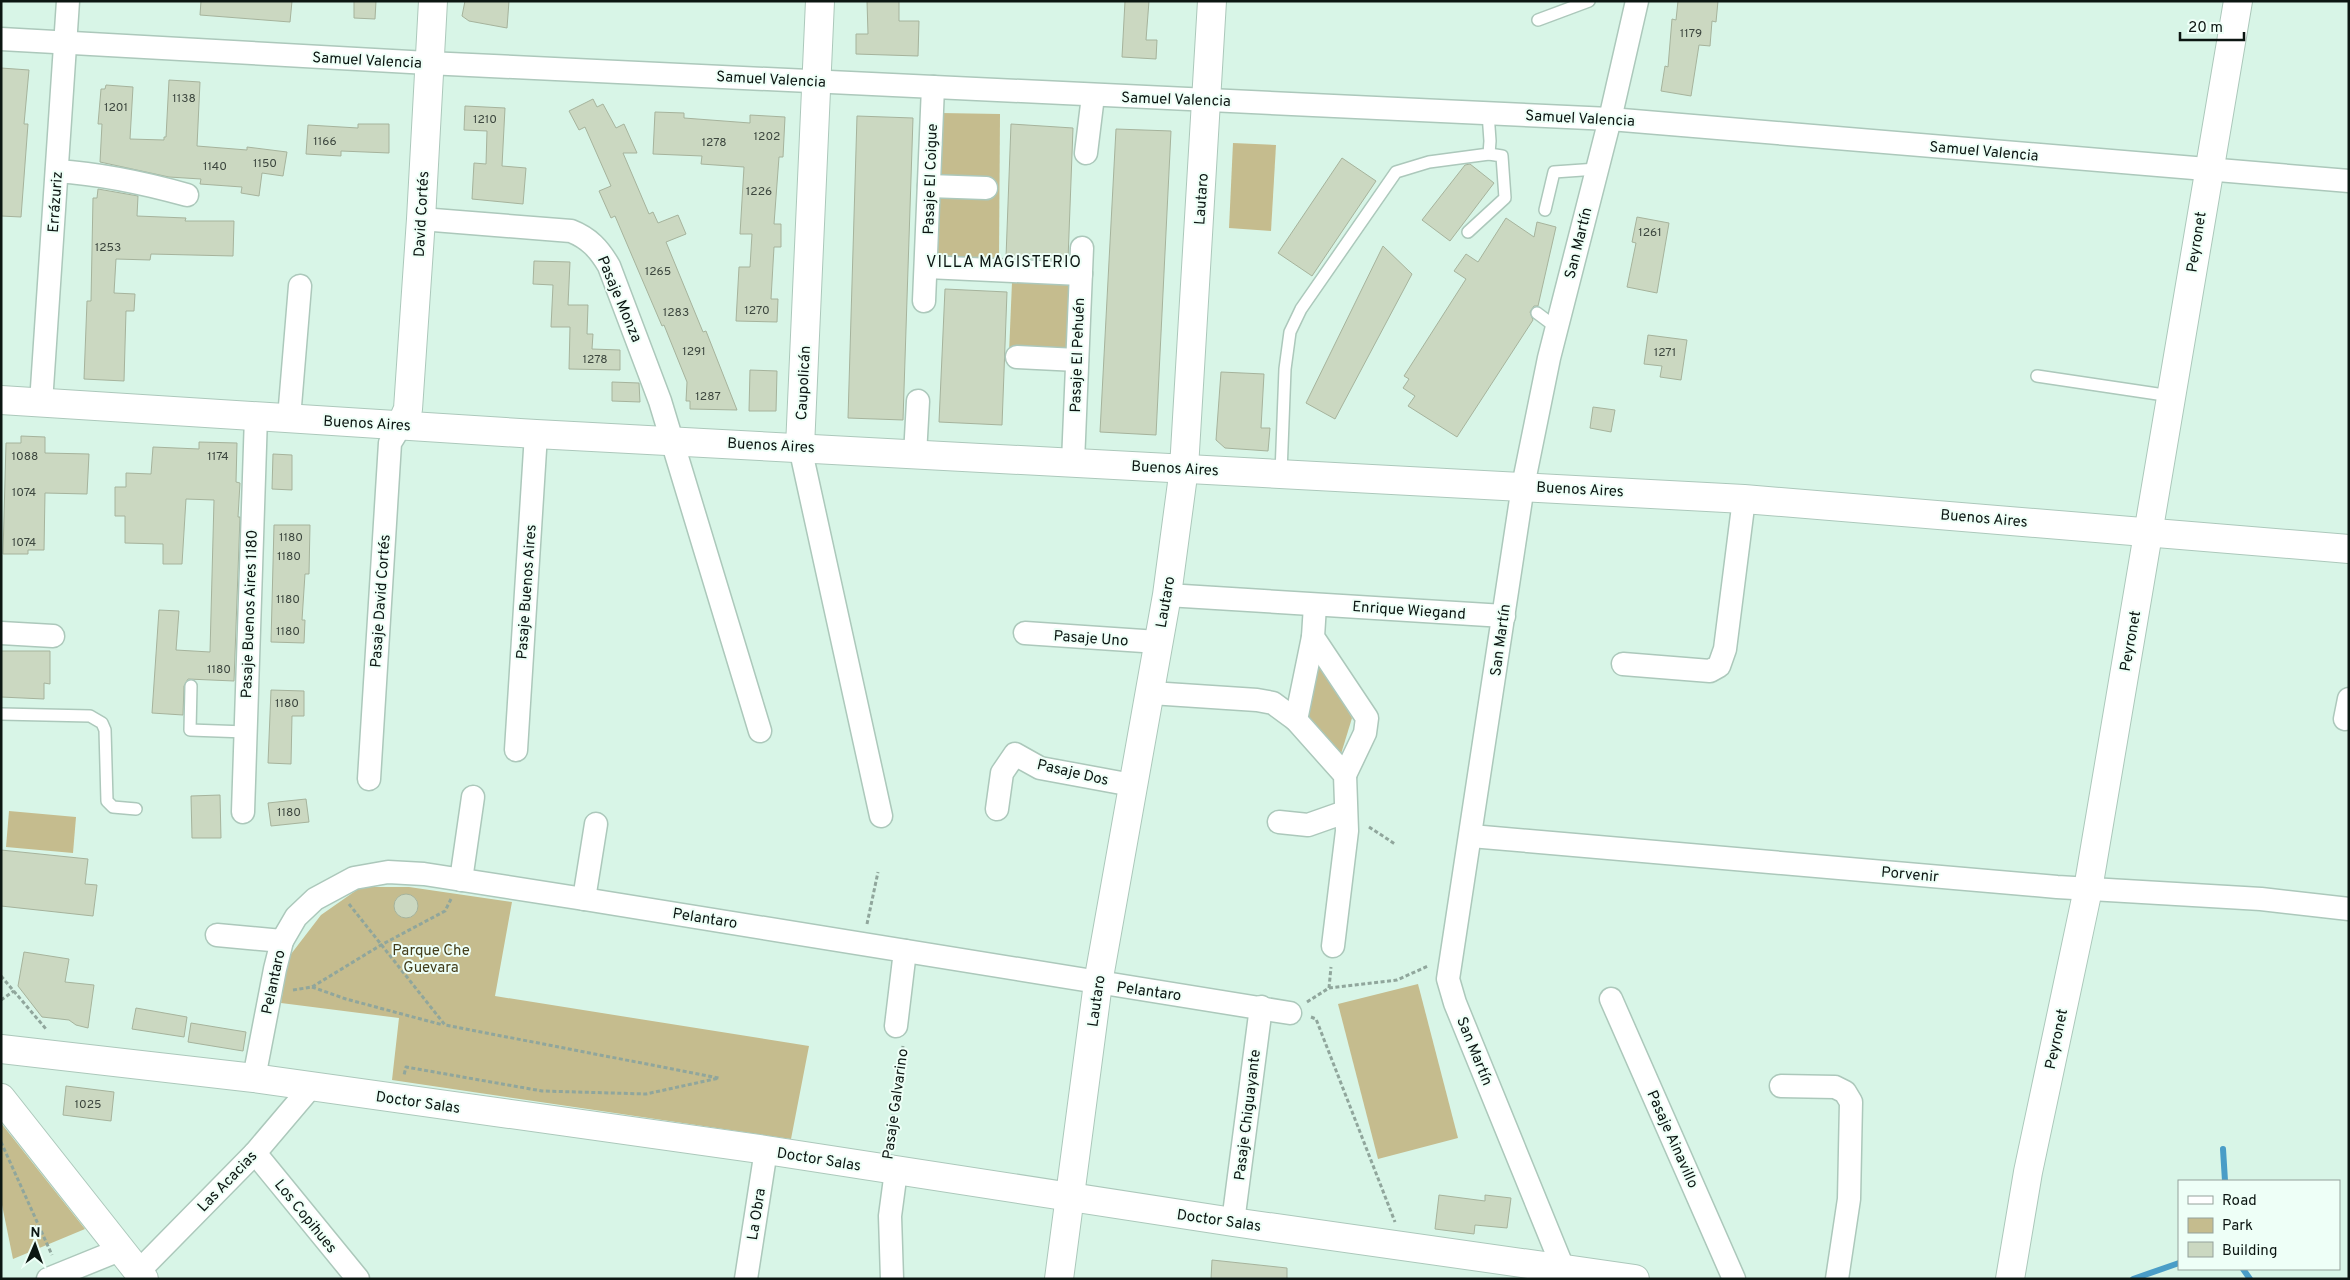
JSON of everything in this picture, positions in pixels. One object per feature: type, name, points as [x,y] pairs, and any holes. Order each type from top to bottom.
[{"type":"main road","name":"David Cortés","points":[[401,425],[408,409],[433,1]]},
{"type":"main road","name":"Caupolicán","points":[[800,447],[820,1]]},
{"type":"main road","name":"Lautaro","points":[[1059,1279],[1098,983],[1167,595],[1184,468],[1212,1]]},
{"type":"main road","name":"Peyronet","points":[[2010,1279],[2028,1172],[2088,889],[2238,1]]},
{"type":"main road","name":"Buenos Aires","points":[[1,400],[536,434],[670,439],[915,455],[1744,499],[2349,549]]},
{"type":"main road","name":"Doctor Salas","points":[[1,1048],[254,1078],[399,1100],[766,1150],[1070,1198],[1563,1268],[1599,1276],[1635,1279]]},
{"type":"main road","points":[[1,1098],[141,1275]]},
{"type":"street","name":"Errázuriz","points":[[41,402],[68,1]]},
{"type":"street","name":"San Martín","points":[[1563,1268],[1455,1003],[1448,979],[1523,486],[1557,328],[1610,119],[1637,1]]},
{"type":"street","name":"Samuel Valencia","points":[[1,39],[428,63],[1610,119],[2349,181]]},
{"type":"street","name":"Pasaje El Coigue","points":[[924,301],[927,267],[933,87]]},
{"type":"street","points":[[1086,153],[1093,96]]},
{"type":"street","points":[[57,171],[87,173],[140,182],[187,195]]},
{"type":"street","points":[[929,186],[986,188]]},
{"type":"street","name":"Pasaje Monza","points":[[421,219],[571,231],[583,235],[592,243],[609,266],[646,360],[760,731]]},
{"type":"street","name":"Pasaje El Pehuén","points":[[1073,462],[1082,248]]},
{"type":"street","points":[[927,267],[1081,274]]},
{"type":"street","points":[[289,418],[300,286]]},
{"type":"street","points":[[1016,358],[1077,360]]},
{"type":"street","points":[[915,455],[918,401]]},
{"type":"street","name":"Pasaje Buenos Aires 1180","points":[[243,812],[256,416]]},
{"type":"street","name":"Pasaje David Cortés","points":[[369,779],[390,443],[401,425]]},
{"type":"street","name":"Pasaje Buenos Aires","points":[[516,750],[536,434]]},
{"type":"street","name":"Caupolicán","points":[[800,447],[881,816]]},
{"type":"street","points":[[1623,664],[1710,671],[1719,666],[1725,649],[1744,499]]},
{"type":"street","name":"Enrique Wiegand","points":[[1167,595],[1504,616]]},
{"type":"street","points":[[1296,720],[1313,637],[1315,604]]},
{"type":"street","points":[[1,633],[53,636]]},
{"type":"street","name":"Pasaje Uno","points":[[1025,633],[1158,642]]},
{"type":"street","points":[[1313,637],[1367,718],[1365,733],[1345,775],[1347,831],[1333,946]]},
{"type":"street","points":[[1150,693],[1257,700],[1273,703],[1296,720],[1345,775]]},
{"type":"street","name":"Pasaje Dos","points":[[997,808],[1002,773],[1014,754],[1040,768],[1132,785]]},
{"type":"street","points":[[461,880],[474,797]]},
{"type":"street","points":[[1279,822],[1308,825],[1345,812]]},
{"type":"street","points":[[584,899],[596,824]]},
{"type":"street","name":"Porvenir","points":[[1471,836],[2088,889],[2261,899],[2349,909]]},
{"type":"street","name":"Pelantaro","points":[[254,1078],[282,942],[296,917],[315,900],[354,878],[388,872],[461,880],[584,899],[1290,1013]]},
{"type":"street","points":[[217,935],[282,942]]},
{"type":"street","name":"Pasaje Galvarino","points":[[896,1026],[905,951]]},
{"type":"street","name":"Pasaje Ainavillo","points":[[1611,999],[1734,1279]]},
{"type":"street","name":"Pasaje Chiguayante","points":[[1233,1222],[1261,1007]]},
{"type":"street","points":[[1781,1086],[1835,1087],[1845,1092],[1851,1102],[1848,1198],[1838,1279]]},
{"type":"street","name":"Las Acacias","points":[[141,1275],[255,1154],[311,1087]]},
{"type":"street","name":"La Obra","points":[[746,1279],[766,1150]]},
{"type":"street","name":"Los Copihues","points":[[255,1154],[358,1279]]},
{"type":"street","points":[[891,1170],[892,1279]]},
{"type":"street","points":[[54,1276],[122,1249]]},
{"type":"lane","points":[[1538,20],[1589,1]]},
{"type":"lane","points":[[1488,113],[1490,140],[1488,154]]},
{"type":"lane","points":[[1281,473],[1285,369],[1290,332],[1301,310],[1396,172],[1429,162],[1488,154],[1502,156],[1505,198],[1468,232]]},
{"type":"lane","points":[[1545,210],[1554,172],[1597,169]]},
{"type":"lane","points":[[1537,313],[1557,328]]},
{"type":"lane","points":[[2037,376],[2171,396]]},
{"type":"lane","points":[[191,686],[190,730],[246,732]]},
{"type":"lane","points":[[1,714],[90,716],[102,722],[105,730],[107,801],[113,807],[136,809]]},
{"type":"path","points":[[863,944],[878,872]]},
{"type":"path","points":[[336,888],[445,1025]]},
{"type":"path","points":[[399,1100],[406,1067],[542,1092],[646,1094],[719,1078],[445,1025],[346,999],[312,987],[381,945],[445,911]]},
{"type":"path","points":[[1290,1013],[1329,988],[1397,980],[1429,965]]},
{"type":"path","points":[[1,976],[68,1056]]},
{"type":"path","points":[[1,1000],[14,991]]},
{"type":"path","points":[[1290,1013],[1316,1018],[1404,1246]]},
{"type":"path","name":"Pasaje Galvarino","points":[[891,1170],[904,1038],[896,1026]]},
{"type":"path","points":[[1,1142],[54,1276]]},
{"type":"green space","points":[[941,113],[1000,114],[999,259],[936,257]]},
{"type":"green space","points":[[1233,143],[1276,145],[1271,231],[1229,228]]},
{"type":"green space","points":[[1012,282],[1073,285],[1071,354],[1009,353]]},
{"type":"green space","points":[[1319,661],[1352,718],[1341,754],[1307,720]]},
{"type":"green space","points":[[9,811],[76,817],[73,853],[6,847]]},
{"type":"green space","name":"Parque Che Guevara","points":[[361,887],[409,887],[512,902],[495,996],[809,1046],[791,1139],[392,1080],[399,1018],[281,1003],[288,958],[321,915]]},
{"type":"green space","points":[[1418,984],[1458,1138],[1378,1159],[1338,1004]]},
{"type":"green space","points":[[1,1123],[85,1229],[13,1259],[1,1200]]},
{"type":"building","points":[[201,1],[292,1],[290,22],[200,15]]},
{"type":"building","points":[[354,1],[376,1],[375,19],[354,18]]},
{"type":"building","points":[[465,1],[509,1],[507,28],[469,21],[462,16]]},
{"type":"building","points":[[867,1],[899,1],[899,21],[919,21],[918,56],[856,54],[856,34],[868,34]]},
{"type":"building","points":[[1125,1],[1149,1],[1146,40],[1157,40],[1156,59],[1122,57]]},
{"type":"building","points":[[1678,1],[1718,1],[1716,22],[1712,21],[1710,46],[1699,45],[1691,96],[1661,91],[1665,66],[1668,67],[1672,19],[1676,20]]},
{"type":"building","points":[[1,68],[29,70],[24,124],[28,124],[21,217],[1,216]]},
{"type":"building","points":[[169,80],[200,82],[197,146],[247,150],[247,147],[287,152],[283,176],[262,173],[259,196],[241,193],[242,187],[200,184],[201,179],[169,177],[100,162],[102,124],[98,124],[101,89],[105,89],[106,85],[133,87],[130,139],[164,140],[164,137],[166,137]]},
{"type":"building","points":[[593,99],[597,107],[603,104],[616,128],[624,124],[637,153],[623,153],[649,214],[653,212],[658,223],[678,215],[686,234],[666,242],[703,332],[706,331],[737,410],[690,409],[690,401],[686,401],[687,382],[664,325],[662,326],[615,216],[611,218],[599,191],[611,186],[585,127],[579,130],[569,111]]},
{"type":"building","points":[[465,106],[505,108],[502,166],[526,168],[523,204],[472,199],[474,163],[486,164],[487,131],[464,130]]},
{"type":"building","points":[[655,112],[684,113],[684,118],[750,123],[750,115],[785,117],[783,157],[779,157],[774,224],[781,224],[781,247],[774,247],[771,299],[778,299],[777,322],[736,321],[739,267],[750,267],[752,234],[740,234],[744,167],[701,164],[702,156],[653,154]]},
{"type":"building","points":[[857,116],[913,118],[903,420],[848,418]]},
{"type":"building","points":[[358,124],[389,124],[389,153],[341,151],[341,156],[306,154],[308,125],[358,128]]},
{"type":"building","points":[[1011,124],[1073,128],[1068,260],[1006,257]]},
{"type":"building","points":[[1116,129],[1171,131],[1156,435],[1100,432]]},
{"type":"building","points":[[1342,158],[1376,181],[1312,276],[1278,253]]},
{"type":"building","points":[[1470,164],[1494,183],[1450,241],[1422,220],[1465,165]]},
{"type":"building","points":[[98,189],[138,196],[137,216],[186,218],[185,221],[234,221],[233,256],[151,254],[150,260],[116,259],[114,293],[135,294],[134,311],[126,311],[124,381],[84,379],[87,301],[91,301],[93,198],[97,198]]},
{"type":"building","points":[[1637,217],[1669,223],[1657,293],[1627,287],[1636,243],[1632,242]]},
{"type":"building","points":[[1506,218],[1534,237],[1537,222],[1556,227],[1538,306],[1534,306],[1530,312],[1533,320],[1457,437],[1408,406],[1415,396],[1403,388],[1409,379],[1404,376],[1466,279],[1454,271],[1466,254],[1478,262]]},
{"type":"building","points":[[1383,246],[1412,274],[1335,419],[1306,403]]},
{"type":"building","points":[[534,261],[570,262],[568,305],[588,305],[587,334],[593,334],[592,349],[620,350],[620,370],[569,369],[570,327],[551,327],[553,285],[533,284]]},
{"type":"building","points":[[945,289],[1007,292],[1002,425],[939,422]]},
{"type":"building","points":[[1648,335],[1687,340],[1681,380],[1660,377],[1662,366],[1644,364]]},
{"type":"building","points":[[750,370],[777,371],[776,411],[749,411]]},
{"type":"building","points":[[1221,372],[1264,374],[1261,428],[1270,428],[1268,451],[1225,448],[1216,440]]},
{"type":"building","points":[[612,382],[639,383],[640,402],[612,401]]},
{"type":"building","points":[[1593,407],[1615,410],[1611,432],[1590,428]]},
{"type":"building","points":[[21,436],[45,437],[45,453],[89,454],[87,494],[45,493],[44,550],[28,550],[28,554],[3,554],[6,443],[21,443]]},
{"type":"building","points":[[199,442],[237,443],[236,482],[240,483],[238,517],[240,517],[234,681],[188,679],[184,686],[183,715],[152,713],[159,610],[179,611],[176,650],[210,652],[214,500],[186,499],[182,564],[163,564],[163,544],[125,543],[125,516],[115,516],[115,487],[126,487],[126,473],[151,474],[153,447],[199,449]]},
{"type":"building","points":[[273,454],[292,455],[292,490],[272,489]]},
{"type":"building","points":[[274,525],[310,525],[309,574],[305,574],[302,620],[305,620],[304,643],[271,642]]},
{"type":"building","points":[[1,651],[50,651],[50,684],[44,683],[44,699],[1,697]]},
{"type":"building","points":[[271,690],[304,691],[304,716],[292,716],[291,764],[268,763]]},
{"type":"building","points":[[220,795],[221,838],[192,838],[191,796]]},
{"type":"building","points":[[306,799],[309,822],[271,826],[268,803]]},
{"type":"building","points":[[1,850],[88,859],[85,884],[97,885],[93,916],[1,906]]},
{"type":"building","points":[[406,894],[415,897],[418,906],[415,915],[406,918],[397,915],[394,906],[397,897]]},
{"type":"building","points":[[24,952],[69,959],[65,982],[94,985],[88,1028],[76,1025],[69,1020],[42,1017],[18,986]]},
{"type":"building","points":[[136,1008],[187,1017],[184,1037],[132,1029]]},
{"type":"building","points":[[191,1023],[246,1032],[243,1051],[188,1042]]},
{"type":"building","points":[[66,1086],[114,1092],[111,1121],[63,1115]]},
{"type":"building","points":[[1439,1195],[1485,1201],[1485,1195],[1511,1198],[1507,1228],[1475,1225],[1474,1234],[1435,1229]]},
{"type":"building","points":[[1212,1260],[1287,1268],[1287,1279],[1211,1279]]},
{"type":"waterway","points":[[2223,1149],[2225,1180]]},
{"type":"waterway","points":[[2133,1279],[2178,1263]]},
{"type":"waterway","points":[[2244,1270],[2250,1279]]},
{"type":"district","name":"VILLA MAGISTERIO","points":[[1004,261]]}]
